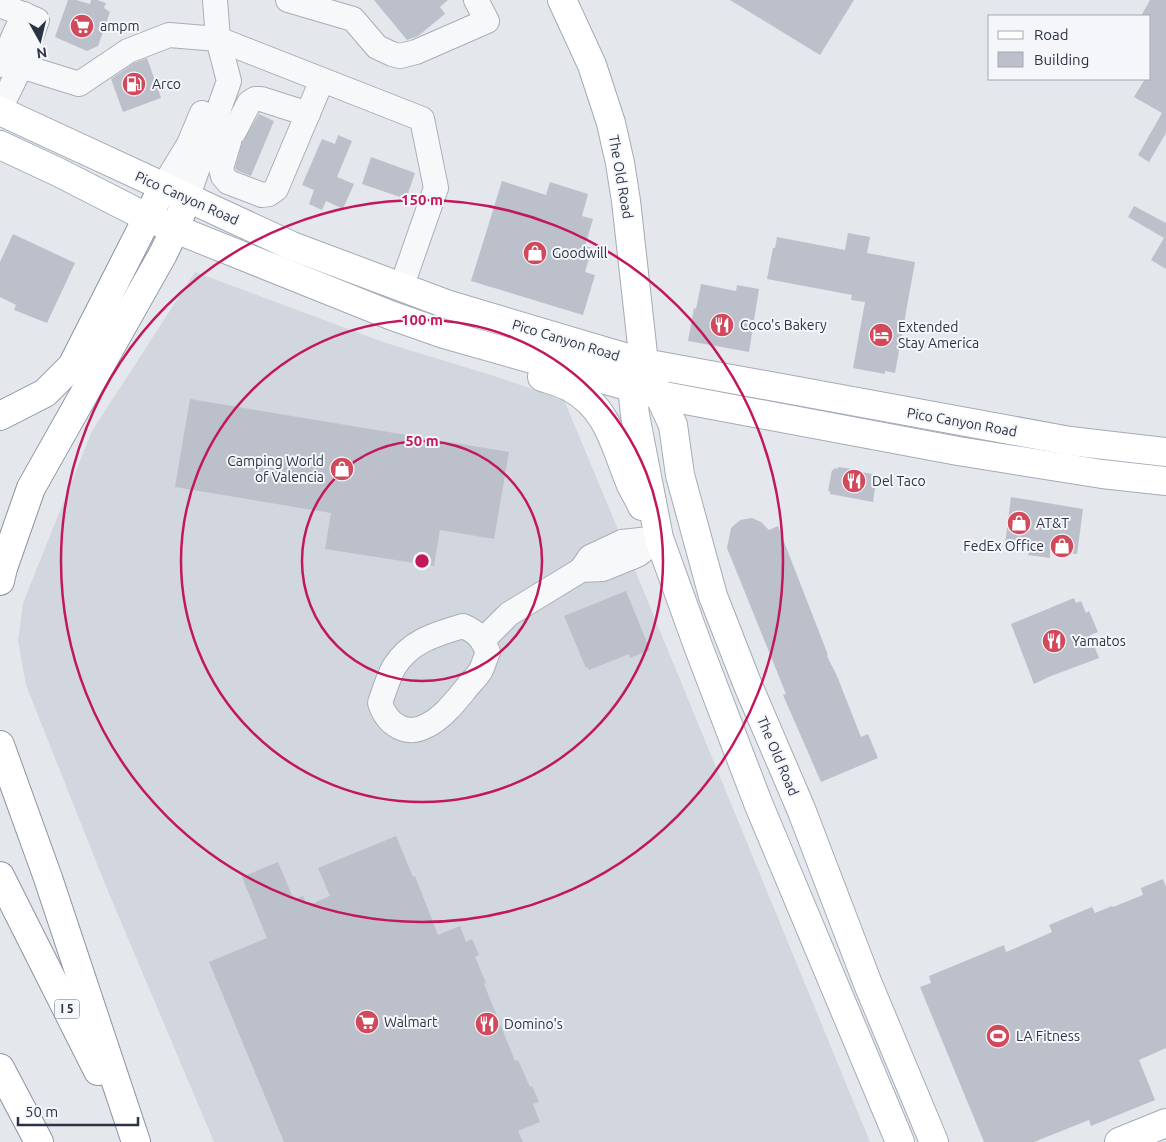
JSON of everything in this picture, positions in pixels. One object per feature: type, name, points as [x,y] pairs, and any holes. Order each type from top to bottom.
[{"type":"main road","name":"The Old Road","points":[[562,0],[592,65],[616,143],[626,201],[644,363],[673,425],[680,475],[713,596],[747,683],[801,809],[868,984],[934,1142]]},
{"type":"main road","name":"Pico Canyon Road","points":[[0,110],[292,246],[449,305],[644,363],[1070,442],[1166,452]]},
{"type":"main road","name":"Pico Canyon Road","points":[[0,145],[175,230],[390,315],[444,334],[659,394],[958,451],[1102,474],[1166,481]]},
{"type":"main road","points":[[0,416],[45,393],[72,366],[148,218],[175,192]]},
{"type":"main road","points":[[0,581],[31,488],[175,230],[175,192]]},
{"type":"main road","points":[[444,334],[466,353],[571,388],[585,397],[607,424],[631,485],[659,538],[758,803],[900,1142]]},
{"type":"main road","points":[[644,363],[632,387],[635,418],[659,538]]},
{"type":"main road","points":[[0,745],[48,878],[135,1142]]},
{"type":"main road","name":"I 5","points":[[0,876],[135,1142]]},
{"type":"main road","points":[[0,1068],[38,1142]]},
{"type":"main road","points":[[1118,1142],[1166,1123]]},
{"type":"street","points":[[175,192],[190,144],[215,82],[218,39],[215,0]]},
{"type":"street","points":[[288,0],[353,19],[377,47],[400,56],[416,52],[488,21],[476,0]]},
{"type":"street","points":[[0,5],[37,20],[10,55],[0,110]]},
{"type":"street","points":[[10,55],[79,84],[128,50],[169,34],[218,39],[422,119],[436,188],[401,288]]},
{"type":"street","points":[[308,114],[261,99],[255,99],[248,103],[220,168],[223,176],[228,182],[262,195],[269,194],[276,189],[308,114],[322,80]]},
{"type":"street","points":[[483,640],[509,614],[581,570],[590,557],[622,542],[659,538]]},
{"type":"street","points":[[463,626],[475,631],[483,640],[488,652],[481,670],[452,705],[428,725],[416,730],[404,729],[392,724],[384,715],[380,703],[395,666],[411,647],[431,635],[463,626]]},
{"type":"shaded area","points":[[195,272],[386,343],[494,376],[564,400],[870,1142],[214,1142],[105,884],[26,685],[18,641],[23,603],[92,431]]},
{"type":"building","name":"ampm","points":[[68,0],[90,4],[91,0],[97,0],[106,3],[104,8],[110,12],[98,46],[87,51],[55,37]]},
{"type":"building","points":[[374,0],[448,0],[440,7],[445,14],[418,36],[407,40]]},
{"type":"building","points":[[730,0],[854,0],[820,55]]},
{"type":"building","points":[[1150,0],[1166,0],[1166,133],[1149,162],[1138,155],[1162,113],[1134,97],[1144,80],[1151,80],[1151,15],[1142,15]]},
{"type":"building","name":"Arco","points":[[147,58],[161,98],[123,112],[111,79],[134,63]]},
{"type":"building","points":[[259,114],[274,121],[251,176],[235,168],[242,143]]},
{"type":"building","points":[[338,135],[352,141],[337,177],[354,184],[343,209],[326,201],[322,210],[309,204],[314,190],[302,185],[322,139],[335,144]]},
{"type":"building","points":[[371,157],[415,173],[406,199],[362,184]]},
{"type":"building","name":"Goodwill","points":[[502,181],[546,195],[550,182],[588,194],[582,216],[593,219],[585,246],[592,248],[585,272],[595,275],[583,315],[471,281]]},
{"type":"building","points":[[1134,206],[1166,223],[1166,269],[1151,260],[1164,238],[1128,217]]},
{"type":"building","name":"Extended Stay America","points":[[848,233],[870,237],[867,253],[915,262],[895,373],[885,371],[885,374],[853,368],[865,302],[851,300],[852,295],[767,279],[777,237],[845,250]]},
{"type":"building","points":[[13,234],[75,263],[47,323],[14,310],[16,305],[0,297],[0,262]]},
{"type":"building","name":"Coco's Bakery","points":[[701,284],[736,291],[737,285],[759,289],[749,352],[688,341]]},
{"type":"building","name":"Camping World of Valencia","points":[[190,399],[509,452],[494,539],[440,530],[434,566],[325,549],[331,513],[175,487]]},
{"type":"building","name":"Del Taco","points":[[838,467],[861,470],[861,472],[877,475],[873,502],[830,494],[830,491],[828,491],[832,470],[834,468],[838,469]]},
{"type":"building","points":[[1011,497],[1083,509],[1077,554],[1050,551],[1050,558],[1028,555],[1029,548],[1005,544]]},
{"type":"building","points":[[752,518],[761,522],[769,530],[778,526],[827,656],[861,737],[868,734],[878,758],[821,782],[783,695],[786,694],[727,548],[731,528],[740,520]]},
{"type":"building","points":[[626,591],[650,650],[630,658],[629,654],[589,670],[586,668],[564,616]]},
{"type":"building","name":"Yamatos","points":[[1074,598],[1076,603],[1081,601],[1086,613],[1089,611],[1098,632],[1090,635],[1099,658],[1034,684],[1011,624]]},
{"type":"building","name":"Walmart","points":[[396,836],[413,877],[415,876],[438,935],[460,926],[466,942],[472,939],[479,955],[475,957],[486,983],[484,984],[515,1061],[518,1060],[539,1102],[533,1104],[540,1122],[518,1131],[523,1142],[284,1142],[209,962],[267,938],[242,877],[278,862],[294,900],[303,896],[307,906],[330,896],[318,868]]},
{"type":"building","points":[[1163,879],[1166,887],[1166,1048],[1139,1060],[1155,1100],[1091,1126],[1089,1120],[1034,1142],[984,1142],[920,987],[931,983],[929,976],[1004,945],[1006,952],[1018,947],[1052,932],[1049,925],[1092,907],[1095,913],[1143,895],[1141,888]]},
{"type":"place","name":"ampm","points":[[82,26]]},
{"type":"place","name":"Arco","points":[[134,84]]},
{"type":"place","name":"Goodwill","points":[[535,253]]},
{"type":"place","name":"Coco's Bakery","points":[[722,325]]},
{"type":"place","name":"Extended Stay America","points":[[881,335]]},
{"type":"place","name":"Camping World of Valencia","points":[[342,469]]},
{"type":"place","name":"Del Taco","points":[[854,481]]},
{"type":"place","name":"AT&T","points":[[1019,523]]},
{"type":"place","name":"FedEx Office","points":[[1062,546]]},
{"type":"place","name":"Yamatos","points":[[1054,641]]},
{"type":"place","name":"Walmart","points":[[367,1022]]},
{"type":"place","name":"Domino's","points":[[487,1024]]},
{"type":"place","name":"LA Fitness","points":[[998,1036]]}]
